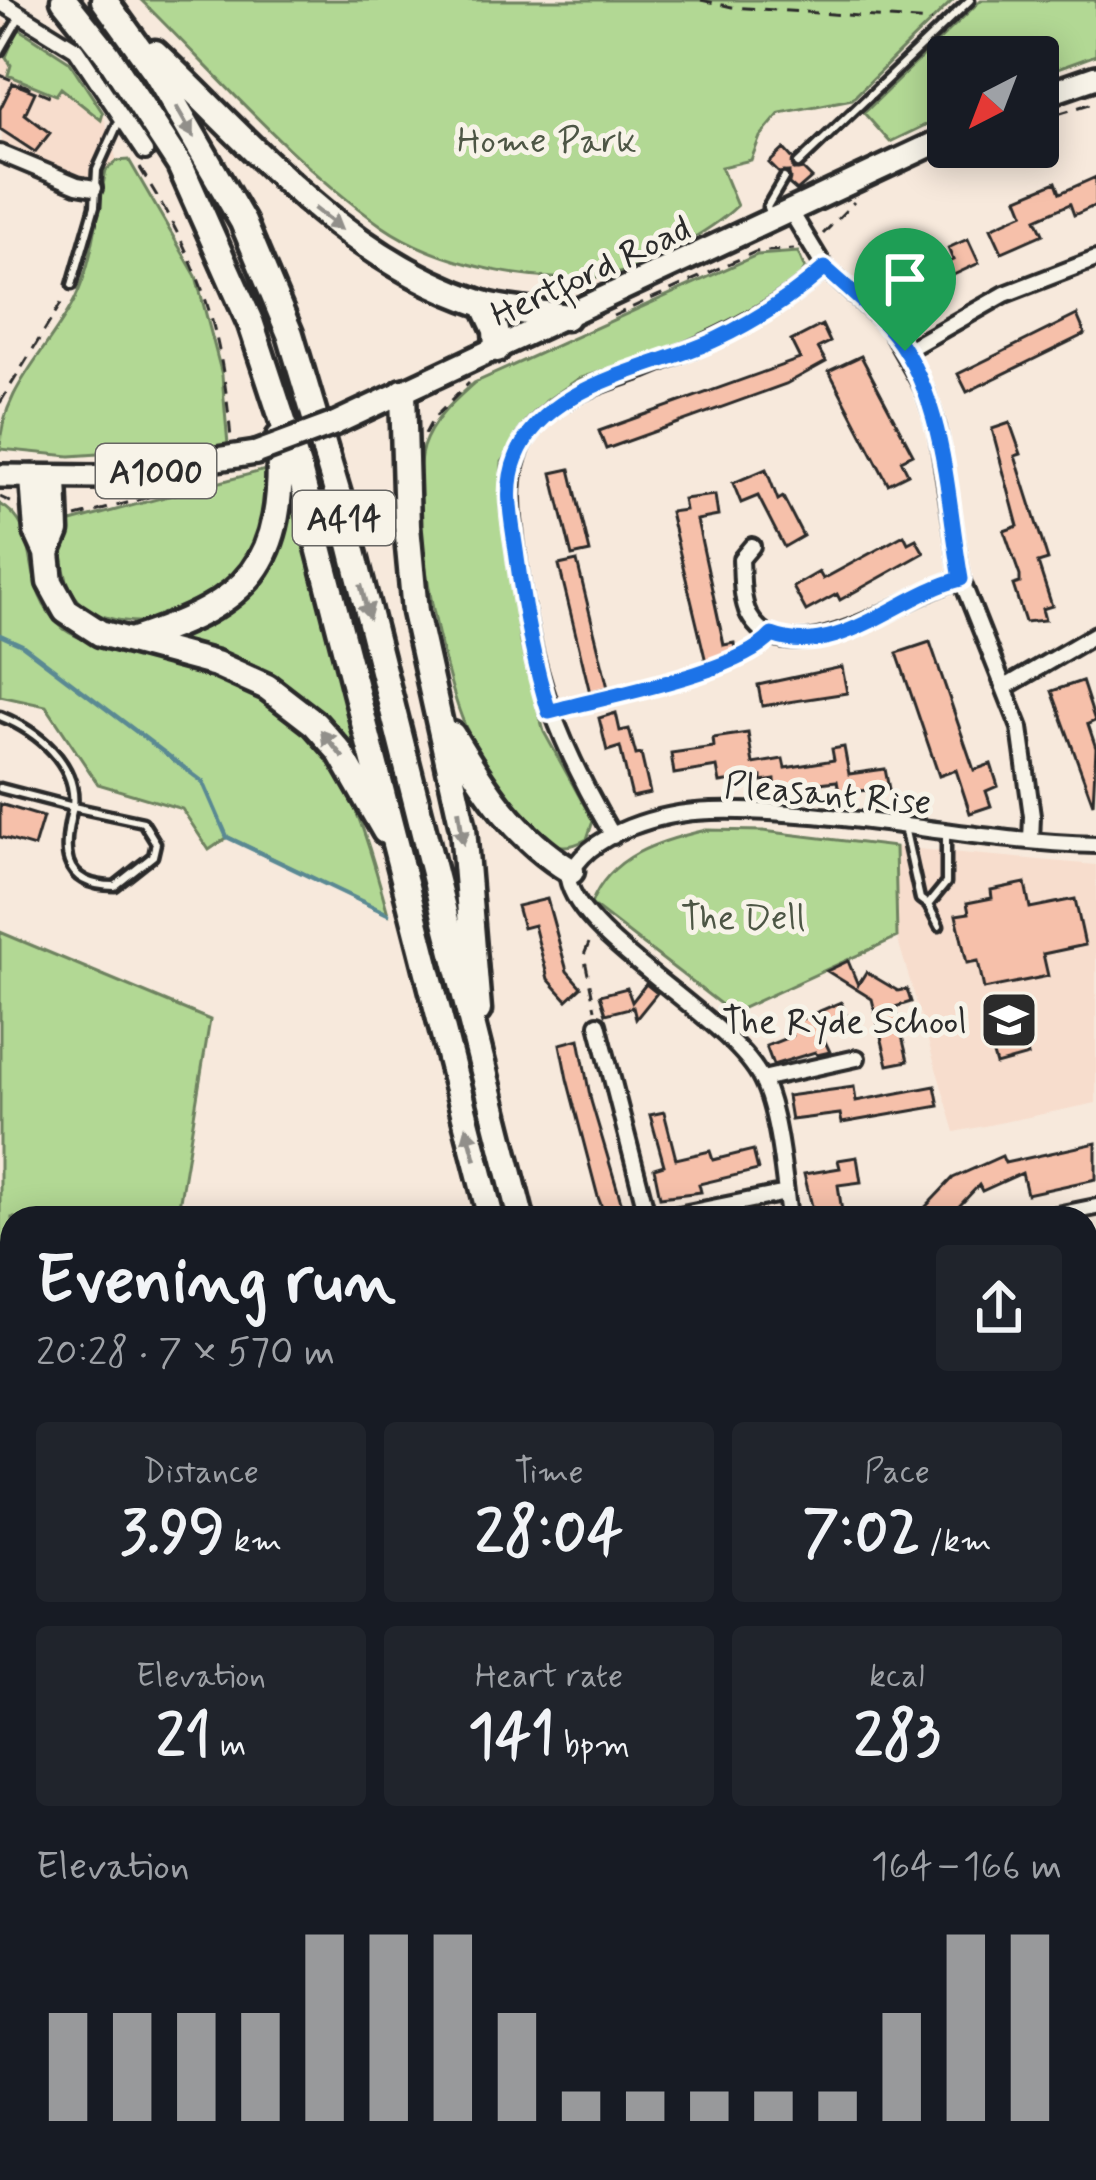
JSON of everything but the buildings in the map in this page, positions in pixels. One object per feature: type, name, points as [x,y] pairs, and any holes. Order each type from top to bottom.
[{"type":"highway","name":"A414","points":[[64,0],[108,55],[180,165],[251,324],[277,399],[356,685],[488,1206]]},
{"type":"highway","name":"A414","points":[[104,0],[260,160],[329,222],[378,255],[484,304],[566,317]]},
{"type":"highway","name":"A414","points":[[123,22],[243,222],[290,334],[342,508],[517,1206]]},
{"type":"highway","points":[[484,304],[496,330],[497,350]]},
{"type":"highway","name":"A414","points":[[403,392],[415,612],[463,828],[477,977],[478,1049]]},
{"type":"highway","name":"A414","points":[[134,640],[205,615],[225,603],[253,573],[279,508],[277,399]]},
{"type":"highway","name":"A414","points":[[44,478],[38,531],[47,553],[50,582],[66,611],[100,634],[216,664],[285,700],[339,751],[393,842]]},
{"type":"highway","points":[[439,712],[485,790],[518,831],[535,849],[571,871]]},
{"type":"main road","points":[[1059,90],[1096,77]]},
{"type":"main road","name":"Hertford Road","points":[[44,478],[175,469],[256,453],[334,424],[781,217],[927,156]]},
{"type":"main road","name":"A1000","points":[[0,476],[44,478]]},
{"type":"street","points":[[9,8],[76,49],[122,116],[137,152]]},
{"type":"street","points":[[0,153],[94,188]]},
{"type":"street","points":[[781,217],[825,268],[888,326],[905,351],[937,428],[961,579],[1020,728],[1031,841]]},
{"type":"street","points":[[905,351],[952,320],[1005,294],[1096,259]]},
{"type":"street","points":[[613,836],[549,712],[533,662],[509,494],[513,465],[523,442],[572,396],[715,340],[780,304],[825,268]]},
{"type":"street","points":[[752,546],[741,560],[746,608],[760,628],[798,640],[848,632],[905,599],[961,579]]},
{"type":"street","points":[[1007,686],[1096,634]]},
{"type":"street","name":"Pleasant Rise","points":[[571,871],[613,836],[658,819],[712,811],[1096,845]]},
{"type":"street","points":[[571,871],[573,895],[598,925],[719,1033],[762,1079],[788,1206]]},
{"type":"street","points":[[598,1024],[645,1206]]},
{"type":"street","points":[[762,1079],[857,1058]]},
{"type":"street","points":[[722,1206],[786,1193]]},
{"type":"lane","points":[[798,164],[970,0]]},
{"type":"lane","points":[[0,51],[9,8]]},
{"type":"lane","points":[[72,285],[95,206],[99,165],[122,116]]},
{"type":"lane","points":[[88,161],[99,165]]},
{"type":"lane","points":[[781,217],[767,207],[784,178]]},
{"type":"lane","points":[[0,716],[49,746],[68,772],[73,807],[63,845],[67,863],[84,879],[115,886],[153,856],[156,843],[143,822],[73,807],[0,788]]},
{"type":"lane","points":[[904,827],[920,899],[928,904],[939,926]]},
{"type":"lane","points":[[928,904],[946,883],[946,832]]},
{"type":"path","points":[[701,0],[732,7],[947,22]]},
{"type":"path","points":[[0,75],[54,98]]},
{"type":"path","points":[[1059,113],[1096,102]]},
{"type":"path","points":[[137,152],[198,269],[224,361],[231,446]]},
{"type":"path","points":[[818,240],[859,197]]},
{"type":"path","points":[[614,316],[755,252],[800,249]]},
{"type":"path","points":[[0,403],[72,285]]},
{"type":"path","points":[[423,439],[433,419],[473,379]]},
{"type":"path","points":[[68,518],[218,478]]},
{"type":"path","points":[[0,497],[8,499]]},
{"type":"path","points":[[549,712],[727,664],[759,650],[772,635]]},
{"type":"path","points":[[598,925],[584,955],[598,1024]]},
{"type":"shaded area","points":[[0,18],[69,61],[103,113],[117,161],[106,170],[100,198],[2,163]]},
{"type":"shaded area","name":"The Ryde School","points":[[895,847],[1096,865],[1096,1103],[955,1132],[897,937]]},
{"type":"green space","name":"Home Park","points":[[141,0],[953,0],[852,99],[780,113],[760,137],[751,160],[721,167],[737,206],[712,226],[641,265],[610,275],[554,278],[461,262],[382,226],[287,147]]},
{"type":"green space","points":[[981,0],[1096,0],[1096,55],[1059,68],[1059,36],[944,36]]},
{"type":"green space","points":[[18,28],[69,61],[103,113],[101,120],[61,88],[56,95],[8,75],[11,65],[6,57]]},
{"type":"green space","points":[[927,52],[927,124],[890,142],[864,113]]},
{"type":"green space","points":[[129,160],[196,276],[222,375],[228,445],[70,456],[0,449],[2,428],[17,389],[81,284],[106,170],[117,161]]},
{"type":"green space","points":[[798,252],[805,269],[797,281],[712,335],[578,379],[546,401],[502,462],[500,508],[520,642],[544,732],[593,821],[587,839],[554,845],[531,826],[496,778],[471,738],[457,703],[437,630],[423,546],[419,473],[427,437],[474,383],[757,255]]},
{"type":"green space","points":[[269,469],[263,514],[248,558],[232,583],[206,607],[182,617],[132,622],[99,614],[75,596],[64,570],[64,524]]},
{"type":"green space","points":[[292,484],[365,772],[324,723],[283,687],[235,661],[174,642],[227,613],[258,582],[277,542]]},
{"type":"green space","points":[[0,504],[23,529],[40,596],[64,629],[99,644],[222,677],[264,697],[297,721],[343,782],[360,820],[388,914],[228,837],[209,850],[182,809],[98,784],[46,706],[0,696]]},
{"type":"green space","name":"The Dell","points":[[706,830],[763,831],[895,847],[897,937],[732,1013],[591,904],[599,887],[623,862],[654,845]]},
{"type":"green space","points":[[0,932],[210,1020],[179,1206],[0,1206]]},
{"type":"waterway","points":[[0,635],[22,645],[203,782],[227,837],[388,914]]},
{"type":"place","name":"The Ryde School","points":[[1009,1020]]},
{"type":"route","points":[[825,268],[888,326],[905,351],[937,428],[961,579],[905,599],[848,632],[811,640],[772,635],[759,650],[727,664],[549,712],[533,662],[509,494],[513,465],[532,432],[572,396],[715,340],[780,304],[825,268]]}]
